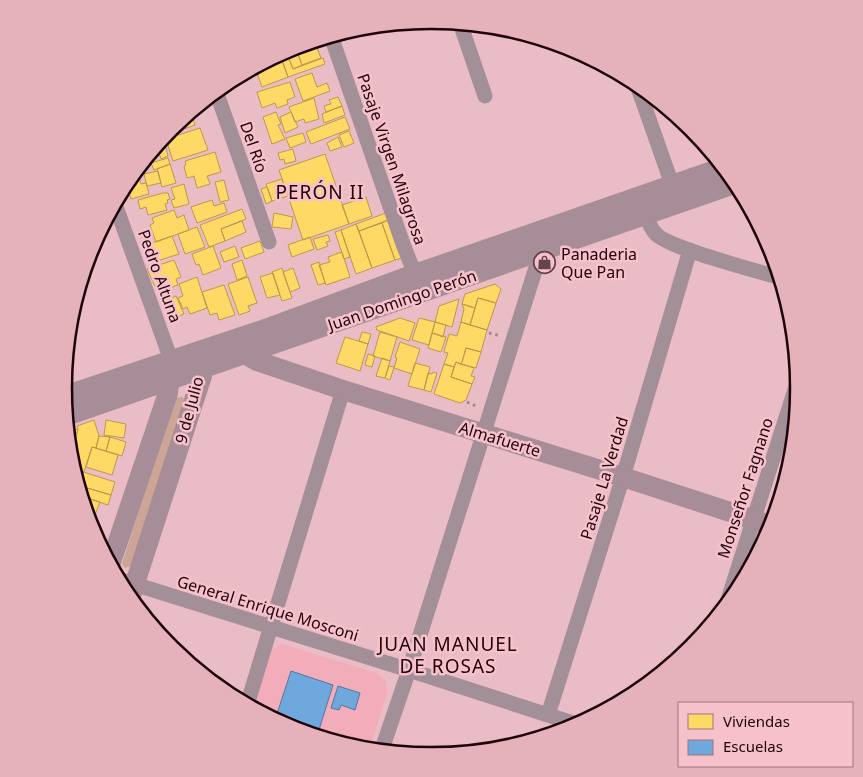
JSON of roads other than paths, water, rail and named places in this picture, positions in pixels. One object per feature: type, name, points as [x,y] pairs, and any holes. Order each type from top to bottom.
[{"type":"main road","name":"Juan Domingo Perón","points":[[676,194],[718,170]]},
{"type":"main road","name":"Juan Domingo Perón","points":[[73,413],[171,370],[242,346],[422,293],[535,243],[641,206],[676,194],[728,185]]},
{"type":"main road","name":"Juan Domingo Perón","points":[[72,394],[171,370],[200,369],[242,346],[415,274],[535,243]]},
{"type":"main road","name":"Almafuerte","points":[[242,346],[257,361],[765,523]]},
{"type":"main road","name":"9 de Julio","points":[[129,583],[202,376],[200,369]]},
{"type":"main road","name":"9 de Julio","points":[[113,556],[168,393],[171,370]]},
{"type":"street","points":[[463,31],[485,96]]},
{"type":"street","name":"Pasaje Virgen Milagrosa","points":[[332,43],[422,293]]},
{"type":"street","points":[[641,96],[676,194]]},
{"type":"street","name":"Del Río","points":[[219,98],[269,242]]},
{"type":"street","points":[[641,206],[654,233],[664,240],[773,275]]},
{"type":"street","name":"Pedro Altuna","points":[[117,214],[171,370]]},
{"type":"street","points":[[383,745],[409,670],[538,261],[535,243]]},
{"type":"street","name":"Pasaje La Verdad","points":[[548,716],[623,477],[690,250]]},
{"type":"street","points":[[249,698],[344,390]]},
{"type":"street","name":"Monseñor Fagnano","points":[[733,585],[790,406]]},
{"type":"street","name":"General Enrique Mosconi","points":[[133,590],[271,628],[409,670],[567,722]]},
{"type":"place","name":"Panaderia Que Pan","points":[[545,263]]},
{"type":"district","name":"PERÓN II","points":[[320,192]]},
{"type":"district","name":"JUAN MANUEL DE ROSAS","points":[[448,655]]}]
